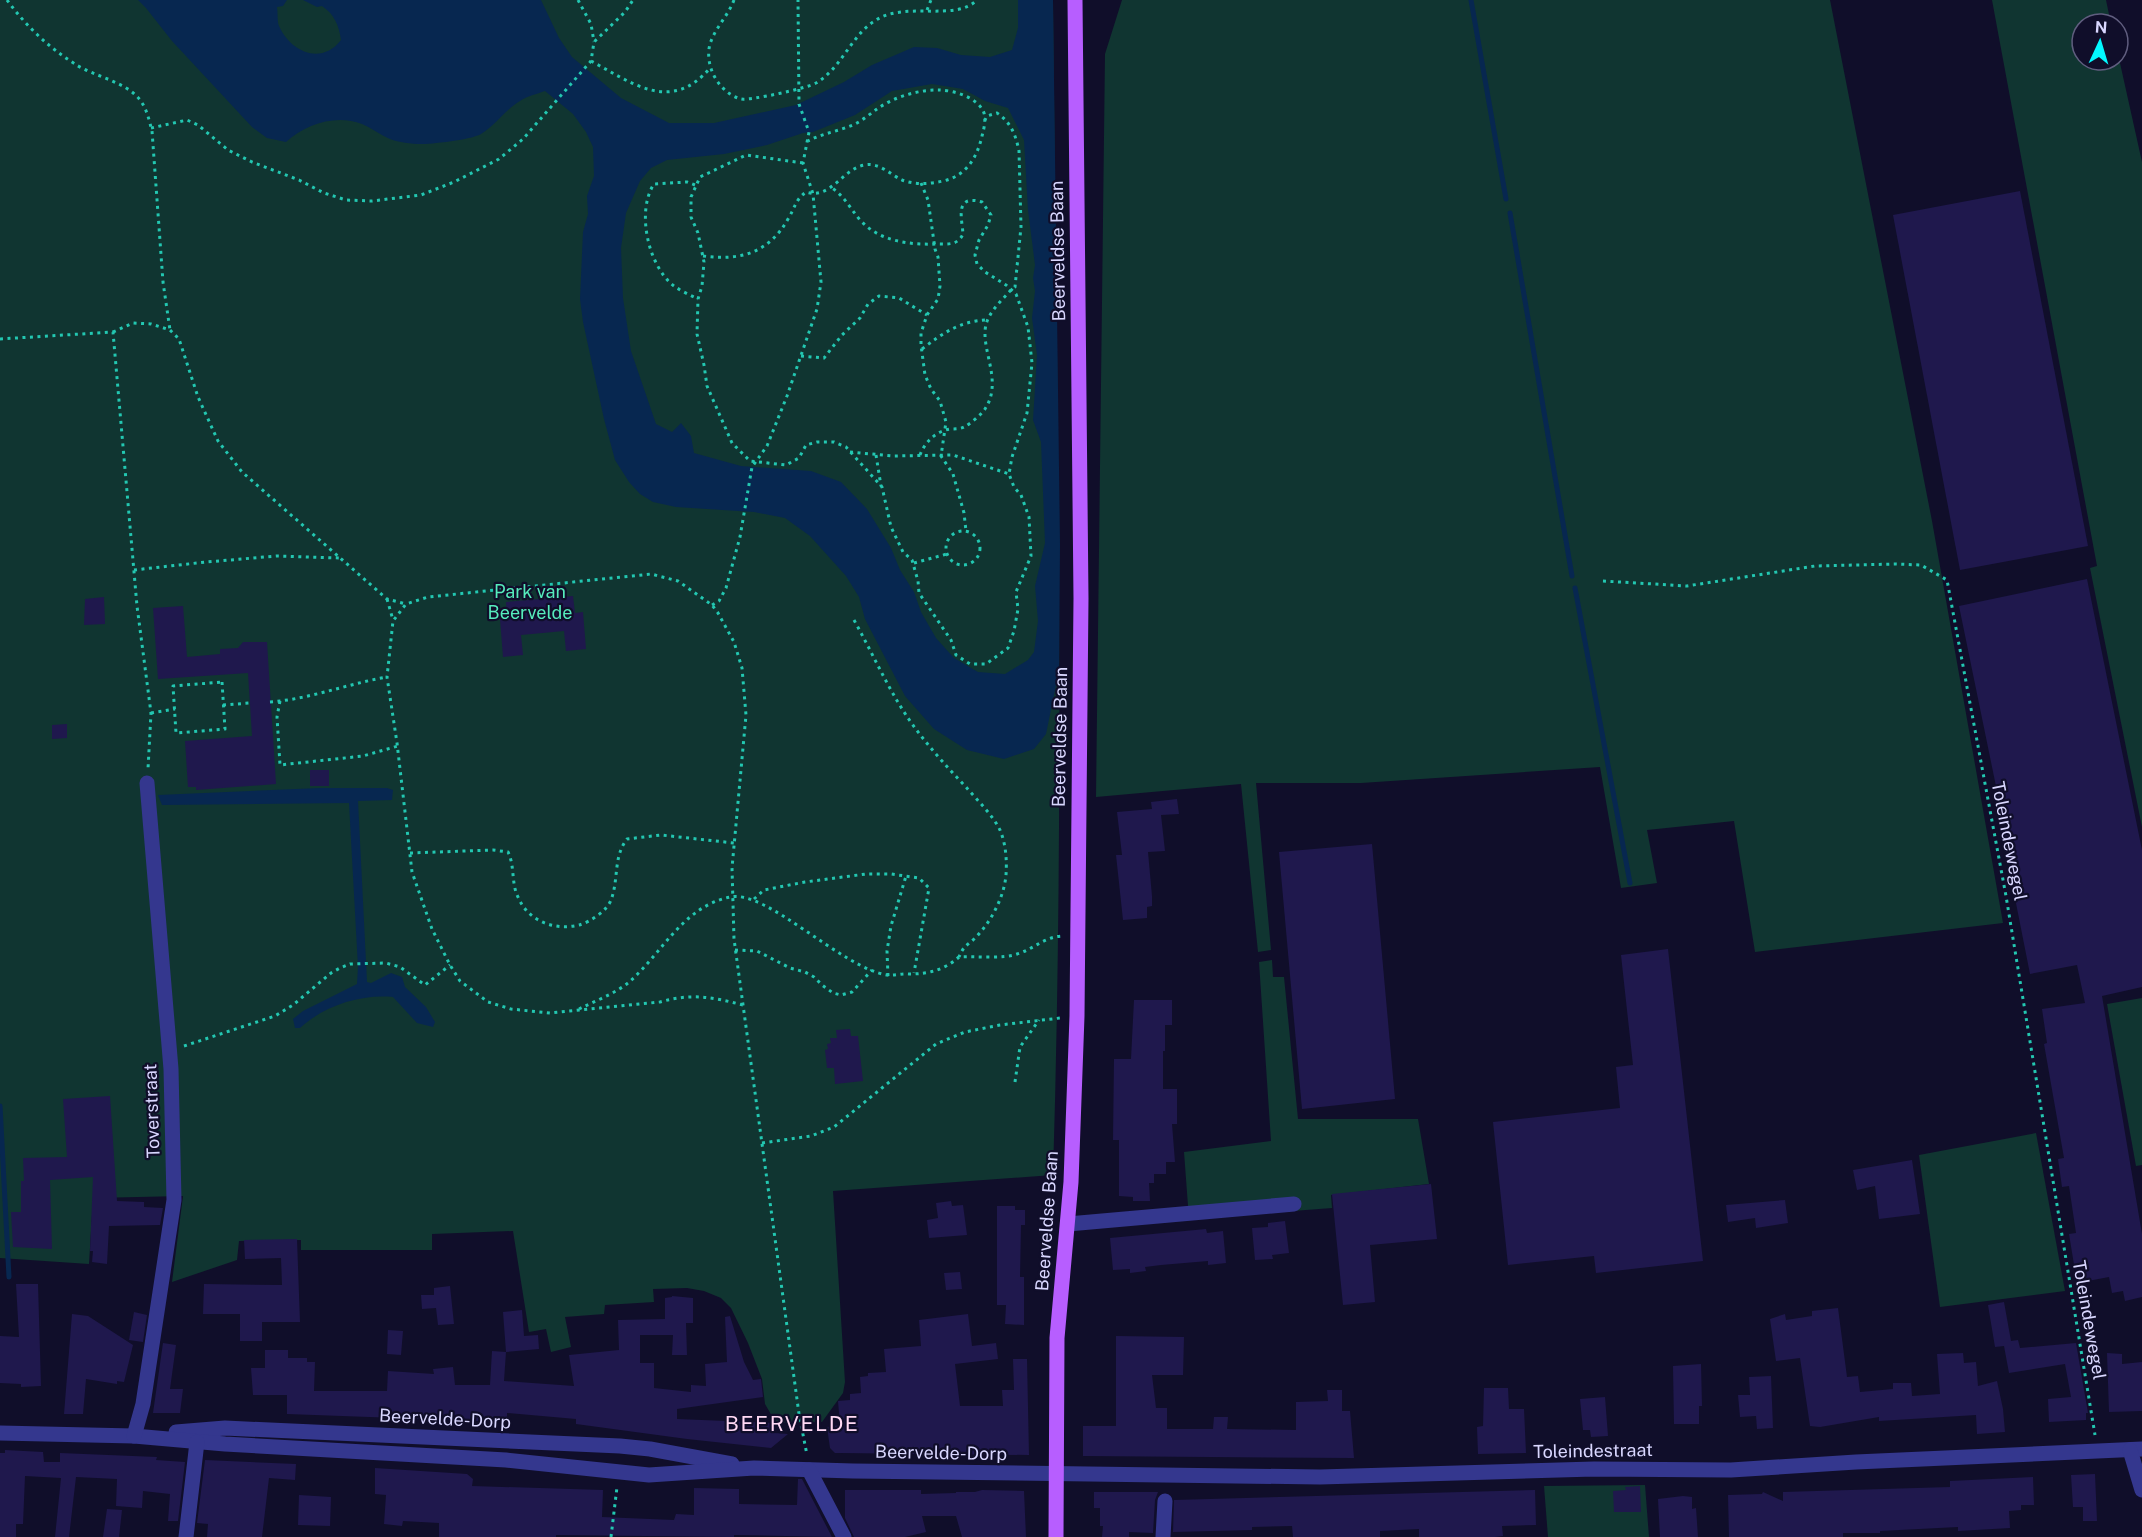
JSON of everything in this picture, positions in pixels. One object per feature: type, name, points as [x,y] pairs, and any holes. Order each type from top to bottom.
[{"type":"main road","name":"Beerveldse Baan","points":[[1056,1537],[1057,1338],[1068,1224],[1078,936],[1082,598],[1075,0]]},
{"type":"street","name":"Toverstraat","points":[[134,1436],[143,1404],[174,1200],[170,1050],[147,783]]},
{"type":"street","points":[[1068,1224],[1294,1204]]},
{"type":"street","name":"Beervelde-Dorp","points":[[134,1436],[225,1428],[620,1446],[650,1449],[754,1468]]},
{"type":"street","name":"Beervelde-Dorp","points":[[0,1433],[134,1436],[197,1442],[506,1460],[649,1475],[754,1468],[1056,1473]]},
{"type":"street","points":[[186,1537],[197,1442]]},
{"type":"street","name":"Toleindestraat","points":[[1056,1473],[1320,1477],[1594,1469],[1731,1470],[1856,1462],[2138,1450]]},
{"type":"street","points":[[2138,1450],[2142,1490]]},
{"type":"street","points":[[809,1470],[844,1537]]},
{"type":"street","points":[[1163,1537],[1165,1501]]},
{"type":"path","points":[[7,0],[47,46],[77,66],[131,91],[146,109],[151,128],[162,271],[170,330]]},
{"type":"path","points":[[151,128],[187,120],[198,124],[228,150],[324,193],[346,200],[372,201],[421,195],[454,182],[500,159],[523,139],[591,61],[594,42],[591,24],[578,0]]},
{"type":"path","points":[[594,42],[625,12],[633,0]]},
{"type":"path","points":[[734,0],[710,46],[710,68],[728,93],[743,100],[798,89],[815,83],[833,70],[851,44],[875,20],[896,12],[951,11],[977,0]]},
{"type":"path","points":[[712,605],[719,601],[726,588],[746,511],[752,467],[767,446],[801,356],[817,309],[821,282],[813,194],[803,163],[809,132],[799,104],[798,0]]},
{"type":"path","points":[[927,10],[931,0]]},
{"type":"path","points":[[591,61],[652,92],[668,92],[688,87],[699,80],[710,68]]},
{"type":"path","points":[[807,141],[853,125],[870,116],[878,108],[905,94],[936,90],[952,91],[970,98],[980,107],[985,120]]},
{"type":"path","points":[[703,256],[724,259],[746,255],[764,246],[779,234],[790,216],[796,199],[806,192],[813,194],[832,188],[855,168],[871,164],[905,181],[921,183],[945,181],[959,175],[970,165],[978,152],[987,116],[997,113],[1003,117],[1017,139],[1019,151],[1021,227],[1015,287],[987,320],[985,329],[992,373],[992,390],[985,410],[964,427],[946,430],[932,438],[923,446],[920,455]]},
{"type":"path","points":[[803,163],[746,155],[700,177],[695,185],[691,197],[691,217],[698,233],[703,256],[697,334],[705,364],[707,386],[732,443],[750,461],[786,465],[799,458],[806,445],[817,442],[834,442],[846,447],[882,487]]},
{"type":"path","points":[[695,185],[687,182],[654,184],[648,194],[644,225],[657,263],[672,285],[698,299]]},
{"type":"path","points":[[921,183],[928,200],[938,257],[940,286],[938,299],[927,315],[921,333],[922,349],[926,375],[940,401],[946,422],[941,456],[953,474],[964,513],[966,531]]},
{"type":"path","points":[[832,188],[842,195],[861,221],[874,232],[908,244],[958,242],[963,234],[960,215],[964,204],[968,201],[982,202],[991,215],[979,240],[975,255],[977,264],[1016,294],[1028,327],[1032,363],[1027,413],[1012,457],[1009,474],[1014,487],[1021,495],[1029,517],[1031,556],[1016,592],[1017,609],[1014,631],[1008,648],[986,664],[970,664],[957,655],[951,640],[920,593],[913,563],[903,552],[891,527],[876,455]]},
{"type":"path","points":[[801,356],[824,358],[842,335],[860,318],[868,304],[879,296],[899,298],[927,315]]},
{"type":"path","points":[[922,349],[953,327],[966,322],[987,320]]},
{"type":"path","points":[[0,339],[113,332],[133,323],[151,324],[170,330],[178,339],[198,397],[218,441],[243,472],[387,598],[406,604]]},
{"type":"path","points":[[113,332],[134,570],[151,713],[147,783]]},
{"type":"path","points":[[850,452],[893,456],[953,455],[1009,474]]},
{"type":"path","points":[[959,531],[973,533],[981,544],[979,557],[974,562],[962,566],[955,564],[947,554],[948,540],[959,531]]},
{"type":"path","points":[[913,563],[947,554]]},
{"type":"path","points":[[134,570],[278,556],[341,558]]},
{"type":"path","name":"Toleindewegel","points":[[1603,581],[1687,586],[1815,566],[1895,564],[1921,565],[1947,580],[2008,907],[2097,1452]]},
{"type":"path","points":[[393,621],[406,604],[428,597],[651,574],[678,581],[712,605],[734,642],[745,687],[744,742],[734,843],[732,896],[735,950],[799,1414],[809,1470]]},
{"type":"path","points":[[387,598],[393,621],[387,677],[398,746],[412,872],[432,929],[460,981],[488,1002],[512,1009],[550,1013],[660,1002],[676,997],[701,996],[743,1005]]},
{"type":"path","points":[[578,1010],[627,984],[688,918],[712,903],[732,896],[753,899],[838,954],[888,976],[931,973],[950,964],[959,957],[963,948],[974,940],[987,922],[1001,898],[1006,876],[1006,851],[1000,830],[983,807],[928,746],[908,718],[854,620]]},
{"type":"path","points":[[270,702],[294,699],[387,677]]},
{"type":"path","points":[[222,682],[225,729],[176,733],[175,709],[173,686],[222,682]]},
{"type":"path","points":[[280,701],[277,717],[280,765],[363,756],[398,746]]},
{"type":"path","points":[[223,705],[250,703]]},
{"type":"path","points":[[151,713],[175,709]]},
{"type":"path","points":[[410,853],[493,850],[508,852],[512,859],[517,896],[525,909],[540,922],[555,927],[578,925],[592,919],[611,901],[620,848],[627,838],[661,835],[734,843]]},
{"type":"path","points":[[753,899],[764,890],[866,874],[891,873],[919,878],[929,888],[913,974]]},
{"type":"path","points":[[888,976],[887,951],[891,926],[906,876]]},
{"type":"path","points":[[959,957],[990,955],[1004,957],[1018,954],[1050,937],[1078,936]]},
{"type":"path","points":[[735,950],[757,951],[790,968],[805,972],[832,993],[852,992],[872,970]]},
{"type":"path","points":[[170,1050],[216,1037],[275,1016],[294,1005],[340,968],[358,964],[386,963],[400,967],[425,985],[450,965]]},
{"type":"path","points":[[762,1143],[811,1136],[834,1127],[936,1044],[965,1032],[1077,1016]]},
{"type":"path","points":[[1015,1082],[1020,1047],[1039,1020]]},
{"type":"path","points":[[612,1537],[619,1471]]},
{"type":"green space","name":"Park van Beervelde","points":[[0,0],[1053,0],[1058,441],[1059,881],[1053,1175],[833,1191],[845,1382],[843,1393],[822,1422],[776,1423],[765,1404],[762,1379],[731,1308],[721,1298],[704,1291],[687,1288],[653,1289],[654,1302],[605,1305],[604,1314],[565,1317],[571,1347],[551,1352],[546,1329],[529,1332],[513,1231],[432,1234],[432,1250],[301,1250],[301,1240],[239,1241],[237,1260],[172,1282],[183,1196],[93,1198],[89,1264],[0,1258]]},
{"type":"green space","points":[[1122,0],[1830,0],[1932,521],[2003,923],[1755,952],[1734,821],[1647,830],[1657,883],[1621,888],[1600,767],[1361,783],[1256,783],[1271,950],[1258,952],[1241,784],[1096,797],[1105,54]]},
{"type":"green space","points":[[1992,0],[2106,0],[2108,12],[2070,12],[2070,72],[2122,72],[2142,162],[2142,827],[2090,568],[2097,566]]},
{"type":"green space","points":[[1272,960],[1273,977],[1284,977],[1298,1119],[1418,1119],[1429,1184],[1331,1195],[1332,1208],[1189,1219],[1184,1152],[1271,1141],[1259,962]]},
{"type":"green space","points":[[2142,998],[2142,1165],[2136,1166],[2107,1004]]},
{"type":"green space","points":[[2036,1133],[2065,1291],[1940,1307],[1919,1155]]},
{"type":"green space","points":[[1645,1485],[1649,1537],[1548,1537],[1544,1486]]},
{"type":"water","points":[[138,0],[287,0],[283,6],[277,7],[279,26],[291,43],[299,49],[316,54],[333,48],[341,40],[339,29],[333,16],[326,9],[303,0],[541,0],[559,38],[572,57],[621,98],[669,123],[714,123],[796,105],[844,82],[872,65],[914,47],[937,48],[961,55],[990,57],[1012,50],[1018,28],[1018,0],[1053,0],[1060,545],[1059,670],[1046,734],[1034,749],[1004,759],[967,750],[934,729],[905,696],[865,619],[859,597],[846,576],[810,536],[785,518],[754,512],[676,507],[653,502],[640,494],[629,482],[615,460],[583,322],[580,299],[583,232],[588,214],[587,196],[594,176],[593,147],[573,114],[545,91],[515,104],[481,134],[459,140],[425,144],[395,141],[362,124],[342,120],[322,122],[303,130],[286,142],[267,138],[252,127],[172,41]],"holes":[[[932,84],[963,89],[985,101],[1008,108],[1024,140],[1028,210],[1035,265],[1032,318],[1037,355],[1033,420],[1041,442],[1045,543],[1035,586],[1038,621],[1034,652],[1028,660],[1005,674],[978,672],[954,658],[936,638],[891,548],[867,509],[841,482],[811,471],[741,466],[694,453],[691,436],[681,423],[672,432],[656,424],[631,351],[623,298],[621,248],[626,213],[640,181],[651,168],[667,160],[724,154],[813,132],[855,115],[892,91]]]},
{"type":"water","points":[[320,788],[387,788],[393,790],[392,800],[358,801],[367,982],[371,983],[391,973],[402,977],[405,987],[426,1007],[435,1022],[433,1027],[417,1023],[393,997],[368,997],[331,1008],[300,1028],[295,1028],[293,1019],[303,1011],[357,984],[349,803],[162,805],[158,795]]},
{"type":"building","points":[[2020,191],[2088,546],[1960,570],[1893,215]]},
{"type":"building","points":[[2087,579],[2142,850],[2142,987],[2102,996],[2142,1234],[2142,1297],[2125,1301],[2123,1291],[2112,1293],[2109,1277],[2077,1283],[2069,1234],[2076,1233],[2069,1186],[2062,1187],[2058,1159],[2064,1158],[2044,1044],[2047,1043],[2042,1009],[2085,1003],[2077,965],[2030,974],[1995,797],[1998,796],[1959,606]]},
{"type":"building","points":[[573,596],[575,613],[583,612],[586,649],[566,651],[564,631],[521,635],[523,655],[503,657],[500,619],[507,618],[506,602]]},
{"type":"building","points":[[104,597],[105,624],[84,625],[85,599]]},
{"type":"building","points":[[183,606],[187,657],[220,654],[220,649],[238,648],[243,642],[267,642],[276,784],[196,790],[196,787],[188,787],[185,741],[252,736],[248,673],[158,679],[153,608]]},
{"type":"building","points":[[67,724],[67,738],[52,739],[52,725]]},
{"type":"building","points":[[310,770],[329,770],[329,786],[310,786]]},
{"type":"building","points":[[1177,799],[1179,814],[1161,815],[1165,851],[1148,852],[1152,906],[1147,907],[1147,918],[1123,920],[1116,855],[1122,855],[1117,812],[1152,809],[1151,802]]},
{"type":"building","points":[[1372,844],[1395,1099],[1302,1109],[1279,852]]},
{"type":"building","points":[[1668,949],[1703,1261],[1596,1273],[1594,1256],[1508,1265],[1493,1122],[1620,1108],[1616,1067],[1633,1065],[1621,955]]},
{"type":"building","points":[[1134,1000],[1172,1000],[1172,1025],[1165,1025],[1163,1089],[1177,1089],[1177,1124],[1172,1124],[1175,1162],[1166,1162],[1166,1174],[1154,1174],[1154,1183],[1149,1183],[1150,1201],[1133,1201],[1133,1197],[1119,1196],[1119,1140],[1113,1140],[1114,1059],[1131,1059]]},
{"type":"building","points":[[850,1029],[851,1036],[858,1036],[863,1081],[835,1084],[834,1068],[827,1068],[825,1050],[828,1049],[827,1044],[831,1043],[830,1038],[837,1038],[836,1030]]},
{"type":"building","points":[[110,1096],[117,1201],[144,1202],[144,1207],[163,1208],[160,1225],[109,1226],[107,1264],[92,1262],[93,1251],[90,1251],[93,1177],[50,1180],[52,1249],[13,1247],[11,1212],[21,1212],[21,1181],[24,1181],[23,1158],[67,1157],[63,1099]]},
{"type":"building","points":[[1912,1160],[1920,1214],[1879,1219],[1875,1186],[1857,1190],[1853,1170]]},
{"type":"building","points":[[1431,1184],[1437,1239],[1370,1245],[1375,1302],[1343,1305],[1332,1194]]},
{"type":"building","points":[[1785,1200],[1788,1223],[1756,1228],[1755,1218],[1728,1222],[1726,1205]]},
{"type":"building","points":[[951,1201],[952,1206],[963,1205],[967,1235],[929,1238],[927,1220],[938,1218],[936,1203]]},
{"type":"building","points":[[997,1206],[1015,1206],[1015,1210],[1025,1210],[1025,1225],[1021,1225],[1020,1277],[1024,1277],[1024,1325],[1005,1324],[1006,1305],[997,1305]]},
{"type":"building","points":[[1285,1221],[1289,1253],[1272,1255],[1273,1259],[1255,1260],[1252,1228],[1268,1227],[1268,1223]]},
{"type":"building","points":[[1206,1229],[1207,1233],[1223,1231],[1226,1263],[1208,1265],[1208,1261],[1161,1265],[1145,1267],[1146,1271],[1130,1273],[1130,1269],[1113,1270],[1110,1238]]},
{"type":"building","points":[[297,1239],[300,1322],[262,1322],[262,1341],[240,1341],[240,1314],[203,1314],[204,1284],[282,1285],[281,1258],[245,1259],[244,1240]]},
{"type":"building","points":[[960,1272],[962,1289],[946,1290],[944,1273]]},
{"type":"building","points":[[16,1284],[38,1284],[41,1386],[21,1387],[21,1384],[0,1383],[0,1336],[19,1337]]},
{"type":"building","points":[[450,1286],[454,1324],[438,1325],[436,1308],[422,1309],[421,1295],[434,1295],[434,1288]]},
{"type":"building","points":[[672,1296],[693,1298],[693,1323],[686,1323],[687,1355],[672,1355],[673,1335],[640,1335],[640,1363],[654,1363],[654,1388],[691,1392],[691,1385],[706,1386],[705,1364],[727,1362],[725,1317],[730,1316],[744,1362],[753,1380],[761,1379],[763,1397],[677,1409],[677,1419],[775,1423],[774,1433],[788,1434],[771,1448],[576,1424],[576,1419],[507,1413],[507,1422],[287,1414],[287,1395],[253,1395],[251,1368],[265,1368],[265,1350],[288,1350],[288,1358],[307,1358],[307,1362],[315,1362],[314,1391],[387,1391],[388,1371],[434,1374],[433,1369],[453,1367],[455,1385],[490,1385],[492,1351],[506,1352],[504,1381],[574,1386],[569,1355],[619,1350],[618,1320],[665,1319],[665,1298]]},
{"type":"building","points":[[2004,1302],[2011,1341],[2018,1340],[2020,1348],[2076,1343],[2088,1413],[2086,1413],[2086,1420],[2049,1422],[2048,1399],[2071,1397],[2065,1364],[2009,1373],[2004,1346],[1995,1347],[1988,1305]]},
{"type":"building","points":[[1838,1308],[1847,1377],[1858,1376],[1860,1392],[1893,1389],[1893,1383],[1911,1383],[1912,1396],[1940,1394],[1937,1354],[1963,1353],[1964,1363],[1976,1362],[1978,1386],[1997,1381],[2005,1432],[1977,1434],[1976,1415],[1879,1421],[1879,1417],[1820,1427],[1810,1426],[1800,1358],[1776,1361],[1770,1319],[1785,1314],[1786,1320],[1812,1316],[1812,1311]]},
{"type":"building","points":[[522,1310],[524,1336],[538,1335],[539,1349],[506,1352],[503,1312]]},
{"type":"building","points":[[134,1312],[147,1315],[143,1342],[129,1340]]},
{"type":"building","points":[[72,1314],[88,1316],[133,1345],[124,1382],[117,1381],[117,1384],[86,1379],[83,1414],[64,1414]]},
{"type":"building","points":[[968,1314],[972,1346],[996,1343],[998,1359],[955,1364],[960,1406],[1003,1406],[1002,1390],[1014,1390],[1013,1359],[1027,1359],[1029,1455],[835,1453],[830,1448],[827,1427],[840,1425],[838,1401],[850,1400],[850,1394],[861,1393],[860,1377],[868,1376],[868,1373],[886,1372],[884,1349],[921,1346],[919,1320]]},
{"type":"building","points":[[388,1330],[403,1331],[401,1355],[387,1354]]},
{"type":"building","points":[[1116,1336],[1184,1337],[1183,1375],[1152,1375],[1156,1408],[1167,1408],[1167,1429],[1213,1429],[1214,1417],[1228,1417],[1227,1429],[1296,1430],[1296,1402],[1328,1401],[1327,1390],[1342,1390],[1342,1411],[1350,1411],[1354,1458],[1083,1456],[1083,1426],[1116,1426]]},
{"type":"building","points":[[163,1343],[176,1345],[170,1389],[183,1389],[180,1413],[153,1413]]},
{"type":"building","points":[[2107,1353],[2122,1354],[2122,1364],[2142,1362],[2142,1411],[2109,1412]]},
{"type":"building","points":[[1701,1364],[1702,1406],[1699,1406],[1699,1424],[1674,1424],[1673,1366]]},
{"type":"building","points":[[1771,1376],[1773,1428],[1757,1429],[1756,1416],[1740,1417],[1738,1395],[1750,1395],[1749,1377]]},
{"type":"building","points":[[1484,1388],[1508,1388],[1509,1409],[1524,1409],[1526,1453],[1478,1454],[1477,1427],[1483,1426]]},
{"type":"building","points":[[1605,1397],[1608,1436],[1591,1437],[1590,1430],[1583,1430],[1580,1399]]},
{"type":"building","points":[[5,1450],[43,1452],[44,1462],[60,1462],[60,1453],[157,1457],[156,1460],[185,1462],[178,1521],[168,1521],[170,1494],[143,1491],[142,1508],[116,1506],[117,1479],[76,1477],[69,1537],[55,1537],[61,1478],[25,1476],[23,1524],[16,1524],[16,1537],[0,1537],[0,1453],[5,1453]]},
{"type":"building","points":[[205,1460],[296,1464],[295,1480],[269,1478],[262,1537],[207,1537],[208,1524],[197,1523]]},
{"type":"building","points":[[375,1468],[467,1474],[473,1479],[472,1486],[603,1490],[602,1517],[674,1520],[676,1514],[694,1515],[694,1488],[739,1489],[739,1504],[797,1505],[798,1479],[802,1479],[832,1537],[556,1535],[556,1537],[439,1537],[439,1523],[403,1521],[402,1526],[384,1524],[386,1495],[375,1494]]},
{"type":"building","points":[[2095,1474],[2097,1521],[2083,1521],[2083,1507],[2073,1507],[2071,1475]]},
{"type":"building","points":[[2033,1477],[2034,1505],[2021,1505],[2021,1510],[2009,1511],[2010,1528],[1958,1531],[1958,1527],[1880,1531],[1880,1533],[1843,1533],[1843,1537],[1729,1537],[1728,1495],[1762,1494],[1763,1492],[1783,1501],[1783,1492],[1950,1487],[1950,1481]]},
{"type":"building","points":[[1640,1486],[1641,1512],[1614,1512],[1613,1491]]},
{"type":"building","points":[[845,1490],[921,1490],[921,1494],[982,1490],[1024,1491],[1026,1537],[962,1537],[956,1516],[922,1516],[926,1532],[905,1537],[854,1537],[845,1518]]},
{"type":"building","points":[[1535,1490],[1536,1525],[1502,1526],[1503,1536],[1495,1537],[1419,1537],[1419,1529],[1380,1531],[1380,1537],[1293,1537],[1292,1526],[1252,1527],[1252,1530],[1173,1532],[1174,1500]]},
{"type":"building","points":[[1094,1492],[1158,1492],[1155,1500],[1153,1533],[1129,1532],[1129,1537],[1102,1537],[1100,1508],[1094,1508]]},
{"type":"building","points":[[299,1495],[331,1497],[330,1526],[298,1525]]},
{"type":"building","points":[[1692,1497],[1692,1509],[1696,1508],[1698,1537],[1660,1537],[1658,1499]]},
{"type":"building","points":[[107,1509],[122,1510],[119,1537],[103,1537]]},
{"type":"waterway","points":[[1471,0],[1506,199]]},
{"type":"waterway","points":[[1510,213],[1572,576]]},
{"type":"waterway","points":[[1575,588],[1630,883]]},
{"type":"waterway","points":[[0,1106],[9,1277]]},
{"type":"district","name":"BEERVELDE","points":[[792,1424]]}]
